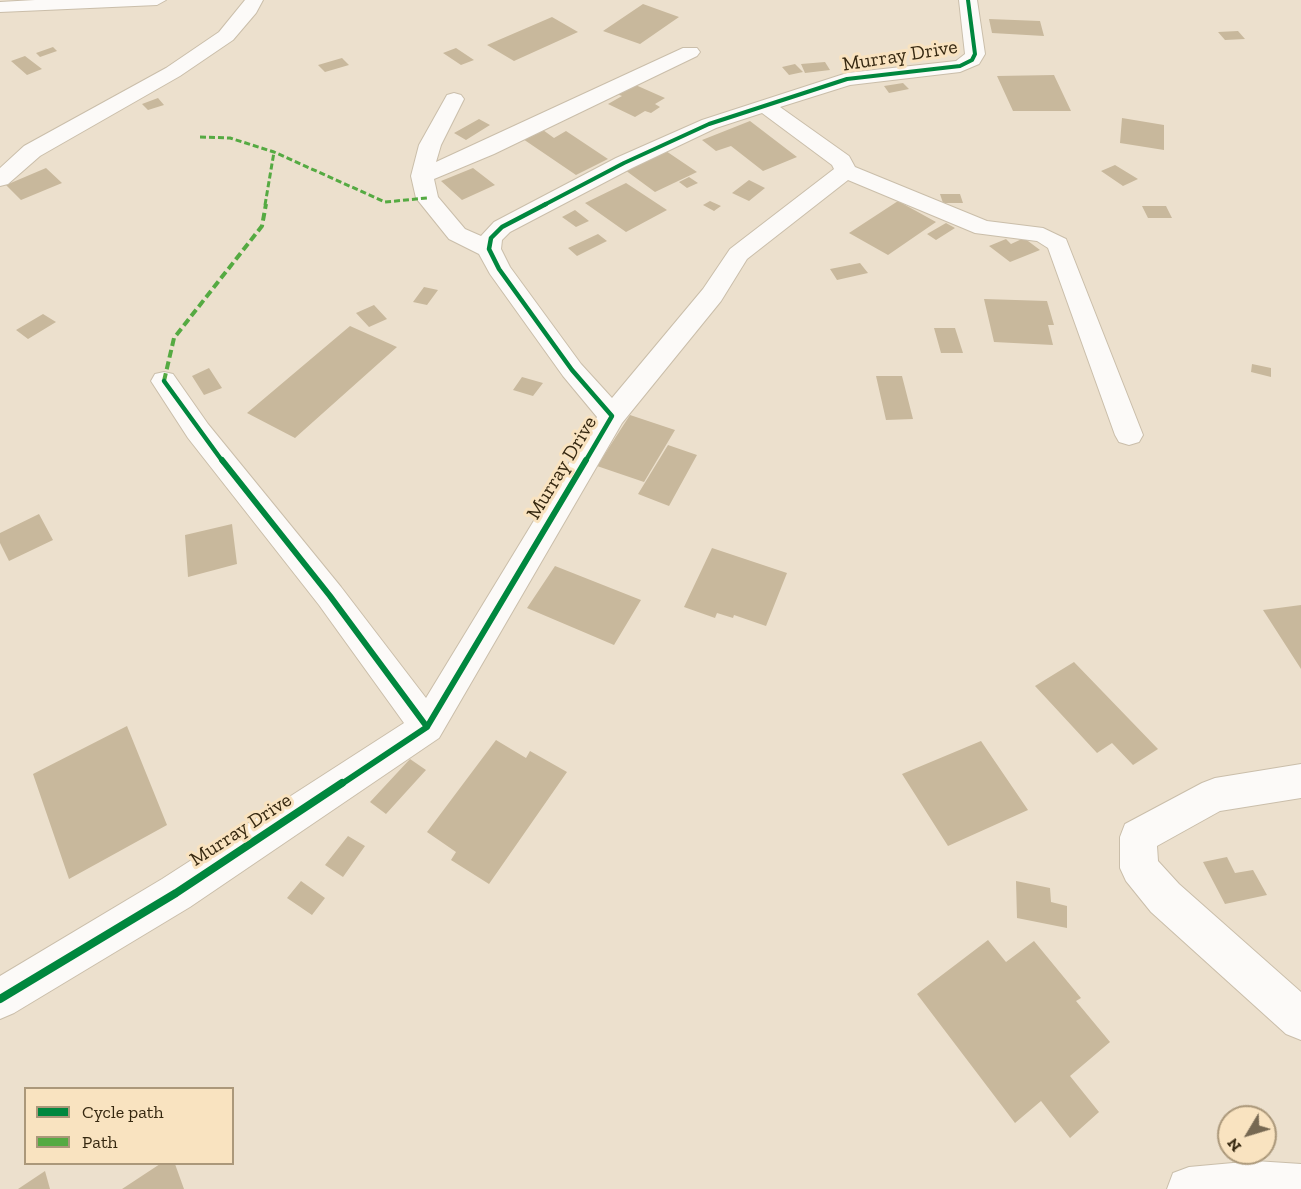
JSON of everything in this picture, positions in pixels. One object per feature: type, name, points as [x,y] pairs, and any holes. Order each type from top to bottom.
[{"type":"street","points":[[0,7],[157,0]]},
{"type":"street","points":[[0,179],[32,151],[173,72],[226,36],[250,9],[254,0]]},
{"type":"street","name":"Murray Drive","points":[[0,999],[176,893],[427,727],[612,416],[572,370],[498,269],[489,249],[491,238],[502,227],[614,169],[709,124],[847,79],[960,66],[972,60],[975,54],[968,0]]},
{"type":"street","points":[[422,176],[486,150],[690,52]]},
{"type":"street","points":[[454,99],[430,145],[422,176],[427,198],[457,234],[489,249]]},
{"type":"street","points":[[765,106],[840,161],[846,171],[983,228],[1043,235],[1058,244],[1129,435]]},
{"type":"street","points":[[612,416],[712,295],[738,254],[810,196],[846,171]]},
{"type":"street","points":[[164,381],[198,431],[330,596],[427,727]]},
{"type":"street","points":[[1301,781],[1215,795],[1138,837],[1139,868],[1165,898],[1301,1019]]},
{"type":"street","points":[[1189,1189],[1255,1183],[1301,1186]]},
{"type":"building","points":[[643,4],[679,17],[640,44],[603,31]]},
{"type":"building","points":[[552,17],[578,32],[514,61],[487,45]]},
{"type":"building","points":[[989,19],[1040,21],[1044,36],[992,33]]},
{"type":"building","points":[[1238,31],[1245,39],[1225,40],[1218,32]]},
{"type":"building","points":[[53,47],[57,51],[40,57],[36,53]]},
{"type":"building","points":[[456,48],[474,60],[461,65],[443,53]]},
{"type":"building","points":[[25,56],[42,69],[27,75],[11,61]]},
{"type":"building","points":[[342,58],[349,65],[325,72],[318,65]]},
{"type":"building","points":[[825,62],[830,70],[805,73],[801,64]]},
{"type":"building","points":[[795,64],[803,72],[789,75],[782,67]]},
{"type":"building","points":[[1054,75],[1071,111],[1013,111],[997,76]]},
{"type":"building","points":[[631,83],[665,98],[655,104],[660,107],[651,113],[645,111],[635,117],[608,104],[622,96],[614,93]]},
{"type":"building","points":[[903,83],[909,89],[889,93],[884,86]]},
{"type":"building","points":[[158,98],[164,105],[148,110],[142,104]]},
{"type":"building","points":[[1122,118],[1164,125],[1164,150],[1120,143]]},
{"type":"building","points":[[479,119],[490,125],[466,140],[454,133]]},
{"type":"building","points":[[750,121],[797,157],[763,171],[731,146],[716,151],[702,140]]},
{"type":"building","points":[[543,130],[554,138],[566,131],[608,159],[576,175],[523,139]]},
{"type":"building","points":[[666,151],[697,172],[655,192],[625,170]]},
{"type":"building","points":[[1115,165],[1138,179],[1123,186],[1101,171]]},
{"type":"building","points":[[46,168],[62,183],[21,200],[6,185]]},
{"type":"building","points":[[473,168],[495,185],[462,200],[441,181]]},
{"type":"building","points":[[689,177],[698,183],[687,188],[679,182]]},
{"type":"building","points":[[749,180],[765,188],[749,201],[732,193]]},
{"type":"building","points":[[626,183],[667,210],[626,232],[585,203]]},
{"type":"building","points":[[940,194],[960,194],[963,203],[943,203]]},
{"type":"building","points":[[710,201],[721,206],[714,211],[703,205]]},
{"type":"building","points":[[898,201],[936,222],[888,255],[849,233]]},
{"type":"building","points":[[1142,206],[1166,206],[1172,218],[1148,218]]},
{"type":"building","points":[[575,210],[589,221],[576,227],[562,217]]},
{"type":"building","points":[[946,223],[955,228],[936,240],[927,234]]},
{"type":"building","points":[[598,234],[607,241],[577,256],[568,248]]},
{"type":"building","points":[[1024,238],[1040,250],[1010,262],[989,246],[1006,239],[1011,244]]},
{"type":"building","points":[[860,263],[868,273],[837,280],[830,269]]},
{"type":"building","points":[[424,287],[438,290],[427,305],[413,302]]},
{"type":"building","points":[[984,299],[1047,301],[1054,325],[1048,325],[1053,345],[994,342]]},
{"type":"building","points":[[374,305],[387,319],[369,327],[356,313]]},
{"type":"building","points":[[43,314],[56,322],[28,339],[16,330]]},
{"type":"building","points":[[350,326],[397,347],[295,438],[247,413]]},
{"type":"building","points":[[934,328],[955,328],[963,353],[941,353]]},
{"type":"building","points":[[1252,364],[1271,368],[1271,377],[1251,372]]},
{"type":"building","points":[[209,368],[222,388],[204,395],[192,376]]},
{"type":"building","points":[[876,376],[902,376],[913,419],[886,420]]},
{"type":"building","points":[[522,377],[543,383],[533,396],[513,390]]},
{"type":"building","points":[[630,415],[675,430],[644,482],[597,466]]},
{"type":"building","points":[[668,445],[697,455],[669,506],[638,494]]},
{"type":"building","points":[[39,514],[53,540],[9,561],[0,543],[0,533]]},
{"type":"building","points":[[232,524],[237,564],[188,577],[185,535]]},
{"type":"building","points":[[712,548],[787,573],[766,626],[734,615],[733,618],[717,613],[715,618],[684,607]]},
{"type":"building","points":[[555,566],[641,600],[614,645],[527,608]]},
{"type":"building","points":[[1301,605],[1301,669],[1263,610]]},
{"type":"building","points":[[1074,662],[1158,749],[1133,765],[1112,743],[1097,753],[1035,686]]},
{"type":"building","points":[[127,726],[167,825],[69,879],[33,774]]},
{"type":"building","points":[[496,740],[526,758],[530,751],[567,772],[489,884],[451,860],[456,852],[427,832]]},
{"type":"building","points":[[981,741],[1028,810],[948,846],[902,774]]},
{"type":"building","points":[[410,759],[426,770],[386,814],[370,802]]},
{"type":"building","points":[[348,836],[365,846],[343,877],[325,865]]},
{"type":"building","points":[[1227,857],[1235,873],[1253,870],[1267,895],[1225,904],[1203,862]]},
{"type":"building","points":[[301,881],[325,898],[312,915],[287,898]]},
{"type":"building","points":[[1016,881],[1050,888],[1051,902],[1067,906],[1067,928],[1017,918]]},
{"type":"building","points":[[988,940],[1006,962],[1034,941],[1081,998],[1076,1001],[1110,1042],[1070,1076],[1099,1112],[1070,1138],[1041,1101],[1015,1123],[917,994]]},
{"type":"building","points":[[158,1165],[175,1165],[184,1189],[122,1189]]},
{"type":"building","points":[[45,1171],[50,1189],[18,1189]]},
{"type":"marked path","points":[[200,137],[230,138],[274,152],[385,202],[427,198]]},
{"type":"marked path","points":[[164,381],[174,338],[262,226],[274,152]]},
{"type":"cycle path","points":[[0,999],[176,893],[427,727],[612,416],[572,370],[499,269],[489,249],[491,238],[502,227],[624,163],[709,124],[847,79],[960,66],[972,60],[975,54],[968,0]]},
{"type":"cycle path","points":[[164,381],[198,431],[330,596],[427,727]]}]
